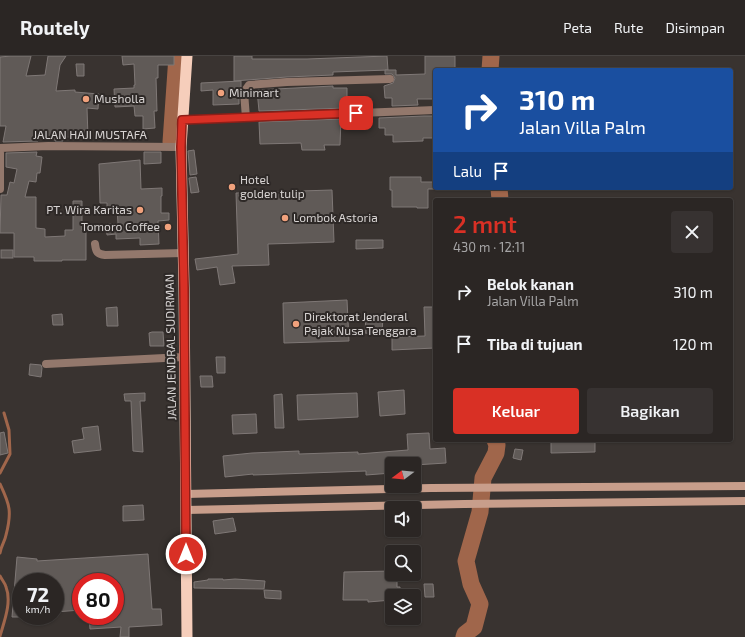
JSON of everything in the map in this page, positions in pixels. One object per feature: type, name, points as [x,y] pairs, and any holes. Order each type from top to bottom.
[{"type":"highway","name":"JALAN JENDRAL SUDIRMAN","points":[[187,56],[181,147],[187,637]]},
{"type":"main road","points":[[186,494],[463,488],[745,486]]},
{"type":"main road","points":[[186,510],[501,503],[745,501]]},
{"type":"street","points":[[246,118],[244,92],[249,85],[287,82],[390,79]]},
{"type":"street","points":[[182,120],[433,110]]},
{"type":"street","name":"JALAN HAJI MUSTAFA","points":[[0,148],[44,146],[181,147]]},
{"type":"street","points":[[0,153],[0,189]]},
{"type":"street","points":[[95,244],[96,252],[105,255],[183,253]]},
{"type":"street","points":[[46,364],[184,357]]},
{"type":"building","points":[[31,56],[26,76],[45,75],[48,56],[66,56],[60,65],[56,91],[75,90],[75,92],[99,94],[98,109],[87,108],[88,137],[64,137],[63,141],[55,141],[55,138],[39,135],[38,141],[3,142],[6,126],[0,126],[0,57]]},
{"type":"building","points":[[122,56],[174,56],[174,65],[158,65],[158,78],[156,78],[157,111],[154,111],[155,128],[143,129],[143,116],[135,116],[134,106],[115,107],[114,89],[134,88],[135,85],[134,64],[123,65]]},
{"type":"building","points":[[234,56],[252,56],[252,59],[307,59],[387,56],[388,70],[333,72],[333,75],[234,81]]},
{"type":"building","points":[[425,56],[455,56],[455,68],[433,68],[433,99],[417,99],[418,105],[392,106],[392,98],[385,98],[384,86],[393,83],[395,78],[392,74],[385,74],[385,70],[396,70],[396,75],[425,74]]},
{"type":"building","points":[[76,64],[84,64],[84,76],[77,76]]},
{"type":"building","points":[[241,81],[239,104],[213,105],[213,90],[201,91],[201,83]]},
{"type":"building","points":[[333,86],[333,88],[347,88],[347,108],[259,111],[257,90]]},
{"type":"building","points":[[433,116],[433,138],[423,138],[423,141],[393,142],[393,135],[385,135],[385,128],[379,128],[379,118]]},
{"type":"building","points":[[341,119],[340,145],[324,145],[325,150],[302,150],[301,143],[260,144],[259,122]]},
{"type":"building","points":[[194,150],[197,174],[190,175],[188,151]]},
{"type":"building","points":[[37,152],[36,156],[42,157],[40,173],[37,173],[36,182],[29,181],[25,197],[36,197],[36,228],[45,229],[45,237],[65,236],[65,230],[73,230],[73,201],[82,201],[82,230],[86,230],[86,260],[34,261],[34,257],[14,257],[14,233],[0,233],[1,195],[7,195],[10,182],[14,183],[17,169],[6,167],[6,153]]},
{"type":"building","points":[[144,152],[161,152],[161,163],[144,164]]},
{"type":"building","points":[[140,160],[141,189],[162,188],[161,213],[169,213],[169,220],[158,221],[159,244],[140,245],[140,238],[116,239],[116,234],[107,235],[106,224],[118,224],[117,208],[107,208],[107,203],[100,203],[99,164]]},
{"type":"building","points":[[196,177],[199,192],[191,193],[189,178]]},
{"type":"building","points":[[390,177],[421,177],[421,182],[433,182],[433,189],[428,189],[428,208],[392,207],[392,190],[390,190]]},
{"type":"building","name":"Lombok Astoria","points":[[332,190],[334,242],[268,244],[269,265],[232,266],[235,283],[220,285],[217,267],[197,270],[195,259],[238,254],[236,193]]},
{"type":"building","points":[[356,240],[383,240],[383,248],[356,249]]},
{"type":"building","points":[[1,250],[13,250],[13,258],[1,258]]},
{"type":"building","points":[[347,300],[349,341],[284,343],[283,303]]},
{"type":"building","points":[[117,307],[118,326],[107,326],[106,308]]},
{"type":"building","points":[[424,307],[433,307],[433,348],[392,350],[392,337],[425,336]]},
{"type":"building","points":[[62,314],[63,325],[53,325],[52,315]]},
{"type":"building","points":[[366,314],[383,315],[382,335],[365,333]]},
{"type":"building","points":[[163,332],[164,346],[150,346],[149,333]]},
{"type":"building","points":[[216,357],[225,357],[225,373],[217,373]]},
{"type":"building","points":[[30,364],[41,365],[41,377],[29,375]]},
{"type":"building","points":[[200,376],[212,376],[213,387],[201,387]]},
{"type":"building","points":[[404,390],[405,414],[380,416],[378,392]]},
{"type":"building","points":[[145,393],[145,401],[140,401],[143,452],[133,451],[131,401],[125,401],[124,394]]},
{"type":"building","points":[[357,393],[358,417],[298,420],[297,395]]},
{"type":"building","points":[[282,394],[284,428],[275,428],[274,395]]},
{"type":"building","points":[[256,414],[257,433],[233,434],[232,415]]},
{"type":"building","points":[[98,426],[101,450],[74,453],[72,441],[84,439],[82,428]]},
{"type":"building","points":[[4,432],[8,453],[0,455],[0,433]]},
{"type":"building","points":[[429,433],[430,449],[445,448],[446,463],[421,465],[421,457],[385,457],[385,474],[366,475],[366,471],[253,474],[225,477],[223,456],[299,451],[299,454],[358,452],[358,454],[408,450],[407,434]]},
{"type":"building","points":[[551,442],[595,442],[595,452],[551,453]]},
{"type":"building","points":[[515,449],[523,450],[521,460],[513,458]]},
{"type":"building","points":[[143,505],[144,520],[123,521],[123,506]]},
{"type":"building","points":[[233,518],[236,531],[215,534],[213,521]]},
{"type":"building","points":[[148,554],[152,609],[161,609],[162,625],[129,627],[129,637],[120,637],[121,627],[90,629],[90,625],[124,625],[124,573],[72,573],[72,611],[64,611],[64,573],[16,573],[17,557],[37,559],[37,561]]},
{"type":"building","points":[[385,571],[385,581],[397,581],[397,587],[400,587],[400,589],[385,589],[385,601],[368,602],[368,600],[343,600],[344,572]]},
{"type":"building","points":[[208,579],[265,581],[264,589],[194,588],[194,582]]},
{"type":"building","points":[[424,584],[433,584],[434,597],[425,597]]},
{"type":"building","points":[[264,590],[281,591],[281,599],[265,598]]},
{"type":"waterway","points":[[171,142],[177,56]]},
{"type":"waterway","points":[[490,68],[491,56]]},
{"type":"waterway","points":[[499,190],[500,198]]},
{"type":"waterway","points":[[0,473],[10,454],[9,430],[4,413]]},
{"type":"waterway","points":[[464,637],[465,634],[474,627],[480,604],[471,584],[466,561],[480,512],[483,478],[496,453],[496,442]]},
{"type":"waterway","points":[[0,484],[9,509],[8,527],[0,553]]},
{"type":"waterway","points":[[0,576],[8,593],[7,612],[0,636]]},
{"type":"place","name":"Minimart","points":[[221,93]]},
{"type":"place","name":"Musholla","points":[[86,99]]},
{"type":"place","name":"Hotel golden tulip","points":[[232,187]]},
{"type":"place","name":"PT. Wira Karitas","points":[[140,210]]},
{"type":"place","name":"Lombok Astoria","points":[[285,218]]},
{"type":"place","name":"Tomoro Coffee","points":[[168,227]]},
{"type":"place","name":"Direktorat Jenderal Pajak Nusa Tenggara","points":[[296,324]]},
{"type":"route","points":[[186,554],[184,288],[181,147],[182,120],[356,113]]}]
